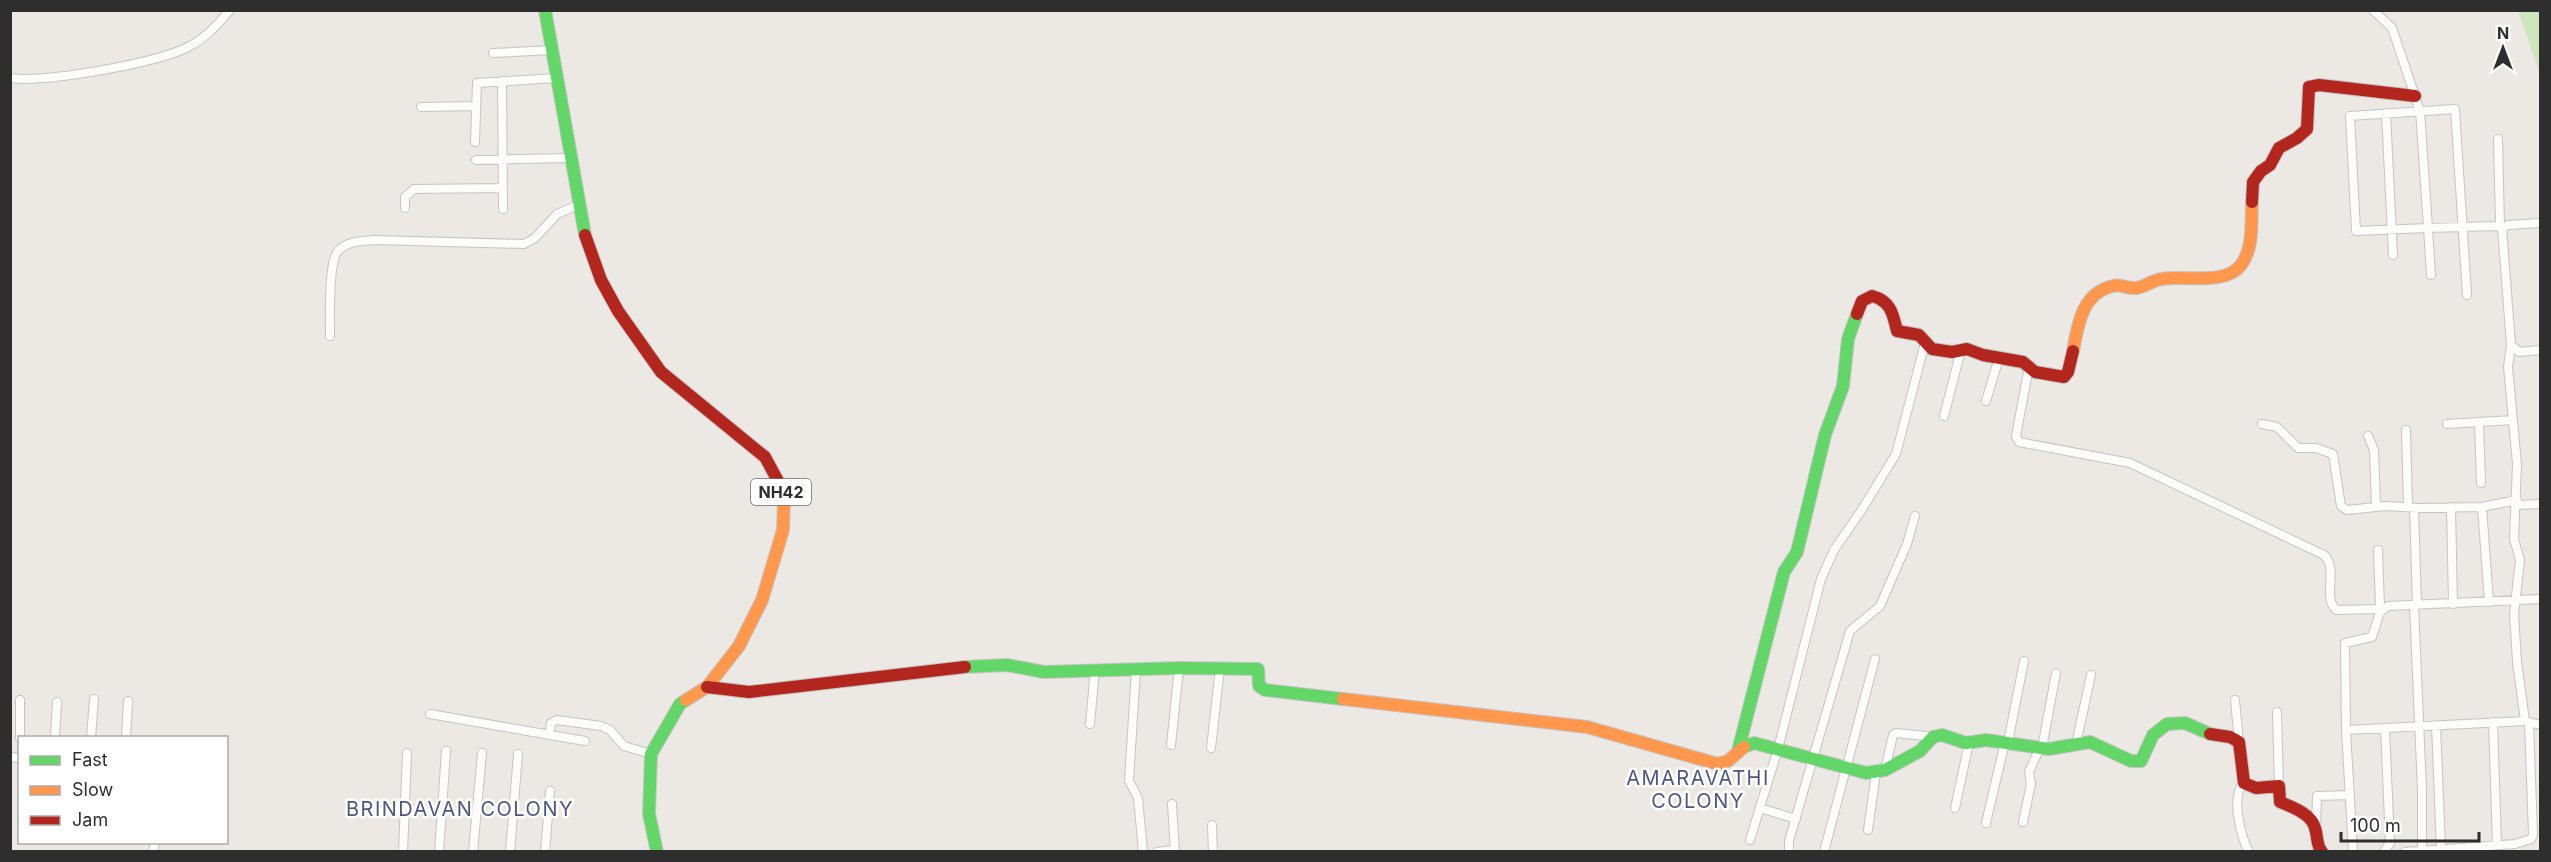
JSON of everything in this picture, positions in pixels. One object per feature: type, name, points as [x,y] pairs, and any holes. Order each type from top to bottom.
[{"type":"main road","name":"NH42","points":[[545,10],[578,205],[590,254],[601,280],[618,311],[661,372],[765,458],[777,476],[784,501],[783,530],[762,600],[739,646],[707,687],[680,704],[651,754],[649,814],[657,852]]},
{"type":"main road","points":[[1738,752],[1784,572],[1797,552],[1825,435],[1843,386],[1848,339],[1862,301],[1872,297],[1888,303],[1894,314],[1897,331],[1919,335],[1932,349],[1952,352],[1967,349],[1983,356],[2023,362],[2035,372],[2061,377],[2067,375],[2079,321],[2087,303],[2103,288],[2116,285],[2135,288],[2161,279],[2215,277],[2228,274],[2241,266],[2249,246],[2253,182],[2260,171],[2270,165],[2279,148],[2297,138],[2307,129],[2309,87],[2319,85],[2415,96]]},
{"type":"main road","points":[[707,687],[749,692],[985,665],[1008,665],[1044,672],[1095,669],[1258,669],[1259,686],[1264,690],[1587,727],[1718,765],[1727,762],[1745,745],[1754,743],[1778,748],[1848,770],[1880,771],[1920,751],[1937,735],[1947,735],[1969,743],[1982,740],[2054,749],[2095,743],[2131,761],[2141,761],[2145,757],[2153,735],[2164,725],[2188,723],[2210,734],[2229,735],[2239,742],[2244,783],[2256,788],[2279,786],[2280,802],[2298,809],[2316,827],[2318,847],[2322,852]]},
{"type":"street","points":[[10,78],[84,73],[164,56],[203,39],[230,10]]},
{"type":"street","points":[[2373,10],[2392,28],[2420,111],[2431,275]]},
{"type":"street","points":[[493,53],[552,50]]},
{"type":"street","points":[[475,142],[477,83],[557,78]]},
{"type":"street","points":[[502,81],[503,209]]},
{"type":"street","points":[[421,107],[475,106]]},
{"type":"street","points":[[2467,295],[2464,225],[2456,112],[2453,108],[2350,116],[2356,231],[2464,225],[2501,228],[2508,225],[2541,223]]},
{"type":"street","points":[[2386,113],[2393,255]]},
{"type":"street","points":[[2405,852],[2515,844],[2533,837],[2536,790],[2514,614],[2520,560],[2514,539],[2517,464],[2508,367],[2511,345],[2501,228],[2498,139]]},
{"type":"street","points":[[476,160],[570,158]]},
{"type":"street","points":[[405,208],[405,197],[414,189],[503,188]]},
{"type":"street","points":[[330,336],[334,256],[347,244],[374,240],[524,244],[536,238],[556,214],[578,205]]},
{"type":"street","points":[[1750,840],[1778,748],[1821,579],[1834,550],[1896,454],[1925,343]]},
{"type":"street","points":[[2511,345],[2519,352],[2541,350]]},
{"type":"street","points":[[1944,416],[1960,350]]},
{"type":"street","points":[[1986,401],[1999,358]]},
{"type":"street","points":[[2029,367],[2016,436],[2019,442],[2130,463],[2324,555],[2330,565],[2332,603],[2336,610],[2541,599]]},
{"type":"street","points":[[2447,424],[2513,420]]},
{"type":"street","points":[[2479,422],[2481,483]]},
{"type":"street","points":[[2262,424],[2277,427],[2298,448],[2316,448],[2333,454],[2343,508],[2352,510],[2376,506],[2482,507],[2516,502],[2541,504]]},
{"type":"street","points":[[2406,430],[2416,605],[2422,850]]},
{"type":"street","points":[[2368,436],[2374,450],[2376,506]]},
{"type":"street","points":[[2451,507],[2453,604]]},
{"type":"street","points":[[2482,507],[2489,602]]},
{"type":"street","points":[[1789,852],[1812,759],[1850,631],[1880,606],[1907,544],[1916,516]]},
{"type":"street","points":[[2352,851],[2343,647],[2348,641],[2369,640],[2373,637],[2381,609],[2378,550]]},
{"type":"street","points":[[1824,852],[1848,770],[1875,658]]},
{"type":"street","points":[[1986,823],[2007,742],[2024,661]]},
{"type":"street","points":[[1171,745],[1179,668]]},
{"type":"street","points":[[1211,748],[1220,668]]},
{"type":"street","points":[[1090,724],[1095,669]]},
{"type":"street","points":[[1136,670],[1129,781],[1138,798],[1143,852]]},
{"type":"street","points":[[2022,822],[2031,784],[2029,772],[2041,748],[2056,674]]},
{"type":"street","points":[[2076,744],[2091,675]]},
{"type":"street","points":[[91,736],[94,699]]},
{"type":"street","points":[[20,700],[20,736]]},
{"type":"street","points":[[2235,700],[2239,742]]},
{"type":"street","points":[[126,736],[128,701]]},
{"type":"street","points":[[55,736],[57,702]]},
{"type":"street","points":[[2277,712],[2279,786]]},
{"type":"street","points":[[430,714],[585,741]]},
{"type":"street","points":[[549,735],[551,723],[557,720],[602,726],[610,730],[624,746],[651,754]]},
{"type":"street","points":[[2346,730],[2527,721],[2541,725]]},
{"type":"street","points":[[2493,722],[2497,845]]},
{"type":"street","points":[[2436,725],[2441,849]]},
{"type":"street","points":[[2384,852],[2390,843],[2385,728]]},
{"type":"street","points":[[1868,830],[1880,771],[1893,735],[1896,733],[1926,736],[1932,739]]},
{"type":"street","points":[[1955,808],[1969,743]]},
{"type":"street","points":[[439,852],[446,751]]},
{"type":"street","points":[[403,852],[407,753]]},
{"type":"street","points":[[473,852],[482,753]]},
{"type":"street","points":[[510,852],[518,754]]},
{"type":"street","points":[[2244,783],[2236,796],[2242,832],[2249,852]]},
{"type":"street","points":[[545,852],[550,791]]},
{"type":"street","points":[[2316,827],[2317,796],[2350,795]]},
{"type":"street","points":[[1157,852],[1174,851],[1172,804]]},
{"type":"street","points":[[1760,808],[1796,819]]},
{"type":"street","points":[[1212,825],[1213,852]]},
{"type":"green space","points":[[2518,11],[2540,11],[2540,74]]},
{"type":"traffic: fast","points":[[545,10],[585,235]]},
{"type":"traffic: fast","points":[[1738,751],[1784,572],[1797,552],[1825,435],[1843,386],[1848,339],[1857,314]]},
{"type":"traffic: fast","points":[[965,667],[1007,665],[1044,672],[1179,668],[1258,669],[1259,686],[1265,690],[1343,699]]},
{"type":"traffic: fast","points":[[657,852],[649,814],[651,754],[680,704],[686,700]]},
{"type":"traffic: fast","points":[[1744,747],[1754,743],[1866,773],[1885,770],[1920,751],[1933,737],[1942,735],[1966,743],[1986,740],[2049,749],[2090,742],[2131,761],[2141,761],[2153,735],[2167,724],[2185,723],[2210,734]]},
{"type":"traffic: slow","points":[[2073,351],[2083,311],[2094,295],[2103,290],[2116,286],[2136,288],[2171,278],[2215,278],[2234,271],[2241,265],[2248,251],[2252,202]]},
{"type":"traffic: slow","points":[[686,700],[707,687],[739,646],[762,600],[783,530],[784,501],[778,481]]},
{"type":"traffic: slow","points":[[1343,699],[1587,727],[1718,764],[1728,761],[1744,747]]},
{"type":"traffic: jam","points":[[2252,202],[2253,182],[2261,171],[2270,165],[2279,148],[2297,138],[2307,129],[2309,87],[2319,85],[2415,96]]},
{"type":"traffic: jam","points":[[585,235],[601,280],[618,311],[661,372],[765,457],[778,481]]},
{"type":"traffic: jam","points":[[1857,314],[1862,301],[1872,296],[1887,305],[1897,331],[1919,335],[1932,349],[1952,352],[1967,349],[1983,355],[2023,362],[2035,372],[2064,377],[2068,372],[2073,351]]},
{"type":"traffic: jam","points":[[707,687],[749,692],[965,667]]},
{"type":"traffic: jam","points":[[2210,734],[2230,737],[2239,742],[2244,783],[2256,788],[2279,786],[2280,802],[2301,812],[2313,823],[2322,852]]},
{"type":"district","name":"AMARAVATHI COLONY","points":[[1698,790]]},
{"type":"district","name":"BRINDAVAN COLONY","points":[[460,809]]}]
